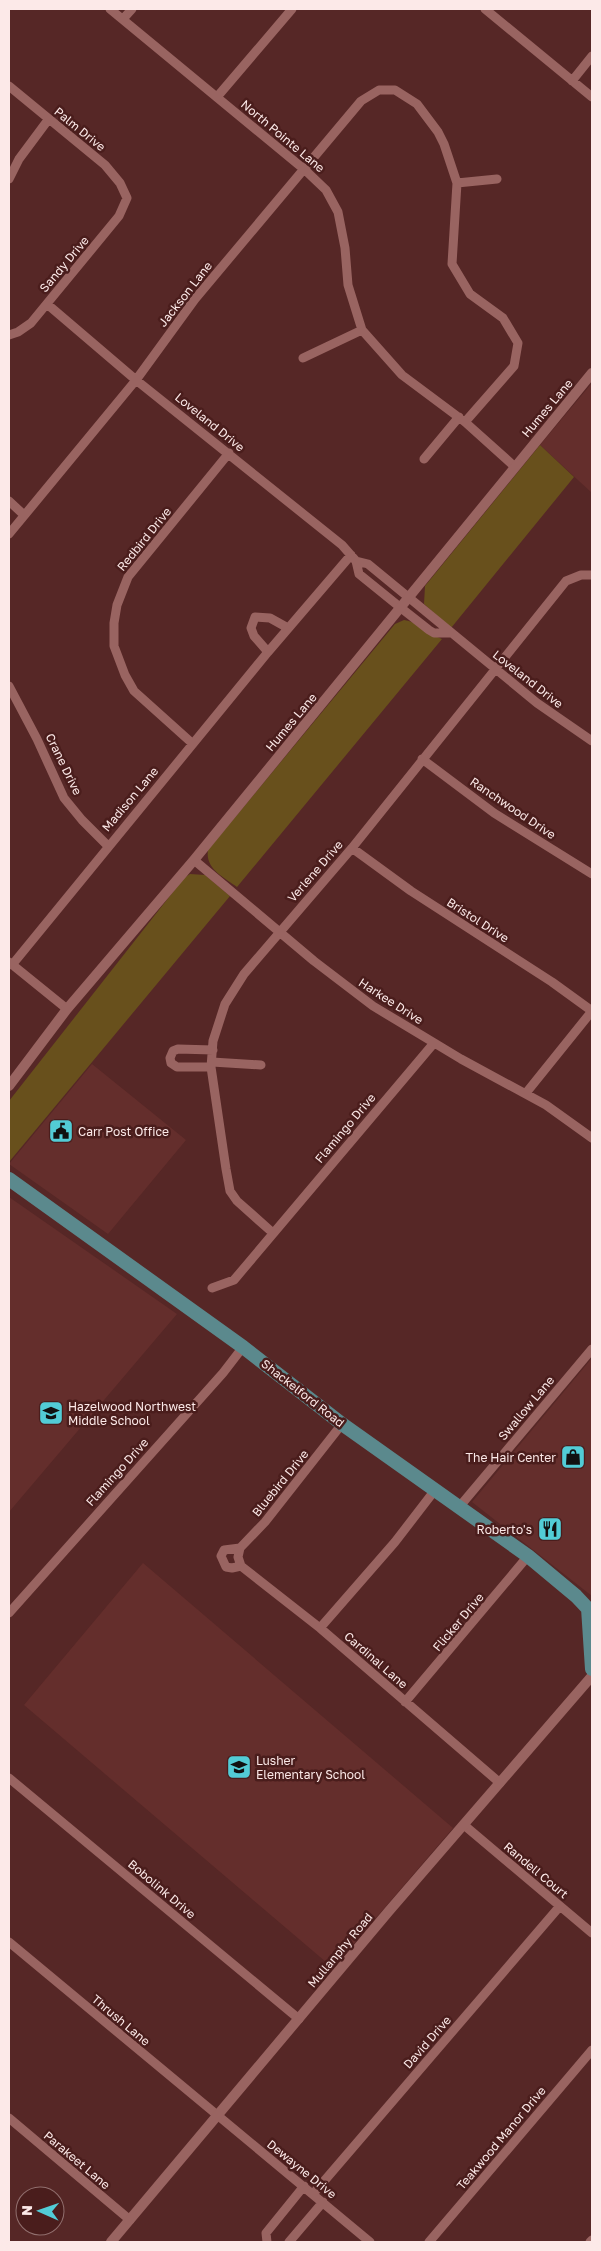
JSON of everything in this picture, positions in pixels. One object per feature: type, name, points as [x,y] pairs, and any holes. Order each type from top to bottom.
[{"type":"main road","name":"Shackelford Road","points":[[9,1178],[243,1347],[342,1424],[528,1556],[591,1610]]},
{"type":"main road","points":[[591,1610],[592,1669]]},
{"type":"street","name":"North Pointe Lane","points":[[110,9],[305,170],[326,190],[338,212],[345,248],[348,286],[362,330],[402,375],[462,420],[514,466]]},
{"type":"street","points":[[123,19],[132,9]]},
{"type":"street","points":[[217,98],[292,9]]},
{"type":"street","points":[[485,9],[592,97]]},
{"type":"street","points":[[572,81],[592,56]]},
{"type":"street","name":"Palm Drive","points":[[9,86],[105,165],[120,183],[127,198]]},
{"type":"street","name":"Jackson Lane","points":[[9,534],[136,380],[195,299],[361,101],[379,90],[395,90],[417,104],[438,132],[457,183]]},
{"type":"street","points":[[9,179],[19,159],[48,120]]},
{"type":"street","points":[[424,459],[514,366],[518,343],[503,318],[470,294],[452,264],[457,183],[497,179]]},
{"type":"street","name":"Sandy Drive","points":[[9,335],[18,332],[31,323],[119,216],[127,198]]},
{"type":"street","name":"Loveland Drive","points":[[47,304],[136,380],[342,545],[354,558],[368,564],[537,703],[592,741]]},
{"type":"street","points":[[303,358],[362,330]]},
{"type":"street","name":"Humes Lane","points":[[9,1086],[67,1009],[194,860],[401,608],[514,466],[592,373]]},
{"type":"street","name":"Redbird Drive","points":[[192,744],[134,691],[119,661],[114,646],[114,623],[117,605],[128,577],[229,454]]},
{"type":"street","points":[[9,502],[24,515]]},
{"type":"street","name":"Loveland Drive","points":[[354,558],[359,574],[428,630],[450,633]]},
{"type":"street","name":"Madison Lane","points":[[10,963],[288,628],[354,558]]},
{"type":"street","name":"Verlene Drive","points":[[273,1233],[237,1201],[230,1191],[212,1065],[219,1020],[232,991],[279,932],[352,848],[566,580],[582,575],[592,575]]},
{"type":"street","points":[[268,652],[254,636],[251,628],[255,617],[270,618],[288,628]]},
{"type":"street","name":"Crane Drive","points":[[9,686],[37,739],[64,798],[82,820],[108,846]]},
{"type":"street","name":"Ranchwood Drive","points":[[422,759],[494,813],[592,874]]},
{"type":"street","name":"Bristol Drive","points":[[352,848],[411,891],[552,982],[592,1011]]},
{"type":"street","name":"Harkee Drive","points":[[194,860],[279,932],[374,1006],[434,1043],[526,1092],[564,1116],[592,1138]]},
{"type":"street","points":[[10,963],[67,1009]]},
{"type":"street","points":[[526,1092],[592,1011]]},
{"type":"street","name":"Flamingo Drive","points":[[212,1288],[234,1280],[434,1043]]},
{"type":"street","points":[[213,1050],[174,1050],[170,1058],[171,1063],[177,1066],[261,1065]]},
{"type":"street","name":"Flamingo Drive","points":[[9,1613],[223,1373],[243,1347]]},
{"type":"street","name":"Swallow Lane","points":[[460,1506],[592,1349]]},
{"type":"street","name":"Bluebird Drive","points":[[242,1566],[226,1567],[221,1556],[224,1550],[239,1552],[342,1424]]},
{"type":"street","points":[[320,1628],[395,1542],[435,1490]]},
{"type":"street","name":"Cardinal Lane","points":[[239,1552],[242,1566],[320,1628],[500,1783]]},
{"type":"street","name":"Flicker Drive","points":[[405,1702],[528,1556]]},
{"type":"street","name":"Mullanphy Road","points":[[111,2242],[592,1676]]},
{"type":"street","name":"Bobolink Drive","points":[[9,1778],[299,2019]]},
{"type":"street","name":"Randell Court","points":[[464,1825],[592,1933]]},
{"type":"street","name":"David Drive","points":[[313,2194],[560,1906]]},
{"type":"street","name":"Thrush Lane","points":[[9,1942],[217,2116]]},
{"type":"street","name":"Teakwood Manor Drive","points":[[429,2242],[592,2050]]},
{"type":"street","name":"Dewayne Drive","points":[[217,2116],[370,2242]]},
{"type":"street","name":"Parakeet Lane","points":[[9,2118],[130,2220]]},
{"type":"street","points":[[267,2242],[266,2233],[304,2186]]},
{"type":"street","points":[[289,2242],[322,2202]]},
{"type":"shaded area","points":[[592,383],[592,493],[540,445]]},
{"type":"shaded area","points":[[540,445],[574,477],[451,628],[424,604],[425,586]]},
{"type":"shaded area","points":[[404,620],[442,639],[237,887],[212,867],[209,862],[208,850],[395,624]]},
{"type":"shaded area","points":[[190,874],[205,875],[230,896],[9,1162],[9,1101],[184,878]]},
{"type":"shaded area","points":[[92,1064],[186,1140],[108,1234],[9,1164]]},
{"type":"shaded area","name":"Hazelwood Northwest Middle School","points":[[9,1197],[177,1314],[9,1512]]},
{"type":"shaded area","points":[[592,1358],[592,1596],[472,1502]]},
{"type":"shaded area","name":"Lusher Elementary School","points":[[143,1563],[453,1828],[333,1968],[24,1705]]},
{"type":"place","name":"Carr Post Office","points":[[61,1131]]},
{"type":"place","name":"Hazelwood Northwest Middle School","points":[[51,1413]]},
{"type":"place","name":"The Hair Center","points":[[573,1457]]},
{"type":"place","name":"Roberto's","points":[[550,1529]]},
{"type":"place","name":"Lusher Elementary School","points":[[239,1767]]}]
